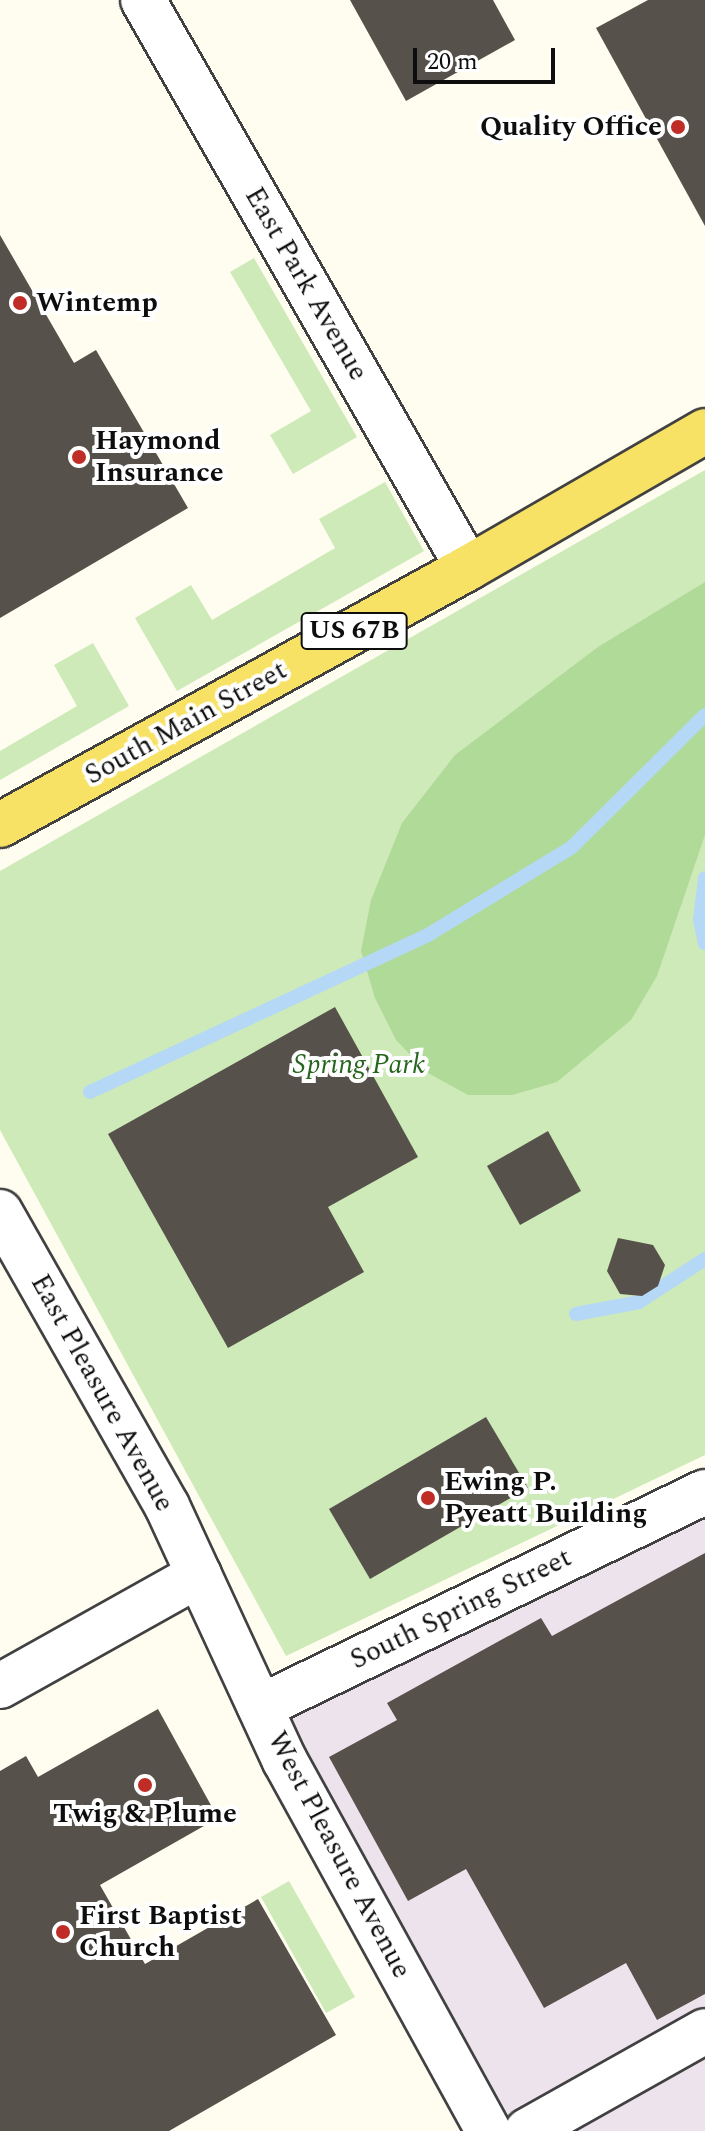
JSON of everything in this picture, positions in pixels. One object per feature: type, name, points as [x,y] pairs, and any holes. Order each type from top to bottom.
[{"type":"main road","name":"South Main Street","points":[[0,825],[468,568],[705,431]]},
{"type":"street","name":"East Park Avenue","points":[[143,0],[468,568]]},
{"type":"street","name":"East Pleasure Avenue","points":[[0,1212],[167,1506],[199,1575]]},
{"type":"street","name":"South Spring Street","points":[[260,1707],[705,1492]]},
{"type":"street","points":[[0,1686],[199,1575]]},
{"type":"street","name":"West Pleasure Avenue","points":[[199,1575],[260,1707],[488,2131]]},
{"type":"street","points":[[527,2131],[705,2031]]},
{"type":"shaded area","points":[[705,1511],[705,2131],[517,2131],[284,1717]]},
{"type":"green space","points":[[254,258],[357,437],[293,474],[270,435],[311,411],[230,272]]},
{"type":"green space","name":"Spring Park","points":[[705,470],[705,1455],[286,1656],[0,1130],[0,871]]},
{"type":"green space","points":[[385,482],[424,551],[177,691],[135,618],[191,585],[212,620],[335,548],[319,519]]},
{"type":"green space","points":[[705,582],[705,835],[657,976],[631,1020],[557,1082],[512,1095],[468,1095],[428,1073],[396,1040],[375,998],[361,951],[371,900],[402,823],[455,755],[598,647]]},
{"type":"green space","points":[[93,643],[129,706],[0,780],[0,751],[77,706],[54,665]]},
{"type":"green space","points":[[289,1881],[355,1997],[326,2013],[261,1897]]},
{"type":"building","points":[[350,0],[493,0],[515,40],[406,101]]},
{"type":"building","name":"Quality Office","points":[[648,0],[705,0],[705,226],[596,28]]},
{"type":"building","name":"Haymond Insurance","points":[[0,235],[74,363],[96,350],[188,508],[0,618]]},
{"type":"building","points":[[335,1007],[418,1157],[328,1207],[364,1272],[228,1348],[108,1134]]},
{"type":"building","points":[[548,1131],[581,1191],[520,1225],[487,1166]]},
{"type":"building","points":[[618,1238],[653,1245],[665,1265],[658,1286],[642,1296],[620,1294],[607,1271]]},
{"type":"building","name":"Ewing P. Pyeatt Building","points":[[486,1417],[528,1488],[370,1579],[329,1509]]},
{"type":"building","points":[[705,1553],[705,1994],[657,2020],[626,1963],[544,2008],[466,1869],[408,1901],[329,1757],[397,1720],[387,1703],[541,1618],[552,1636]]},
{"type":"building","name":"First Baptist Church","points":[[158,1709],[218,1818],[100,1885],[145,1964],[258,1899],[336,2035],[169,2131],[0,2131],[0,1771],[26,1756],[38,1777]]},
{"type":"waterway","points":[[90,1092],[428,935],[572,847],[705,715]]},
{"type":"waterway","points":[[705,878],[700,920],[705,943]]},
{"type":"waterway","points":[[576,1314],[639,1302],[705,1259]]},
{"type":"place","name":"Quality Office","points":[[678,127]]},
{"type":"place","name":"Wintemp","points":[[20,303]]},
{"type":"place","name":"Haymond Insurance","points":[[79,457]]},
{"type":"place","name":"Ewing P. Pyeatt Building","points":[[428,1498]]},
{"type":"place","name":"Twig & Plume","points":[[145,1785]]},
{"type":"place","name":"First Baptist Church","points":[[63,1932]]}]
